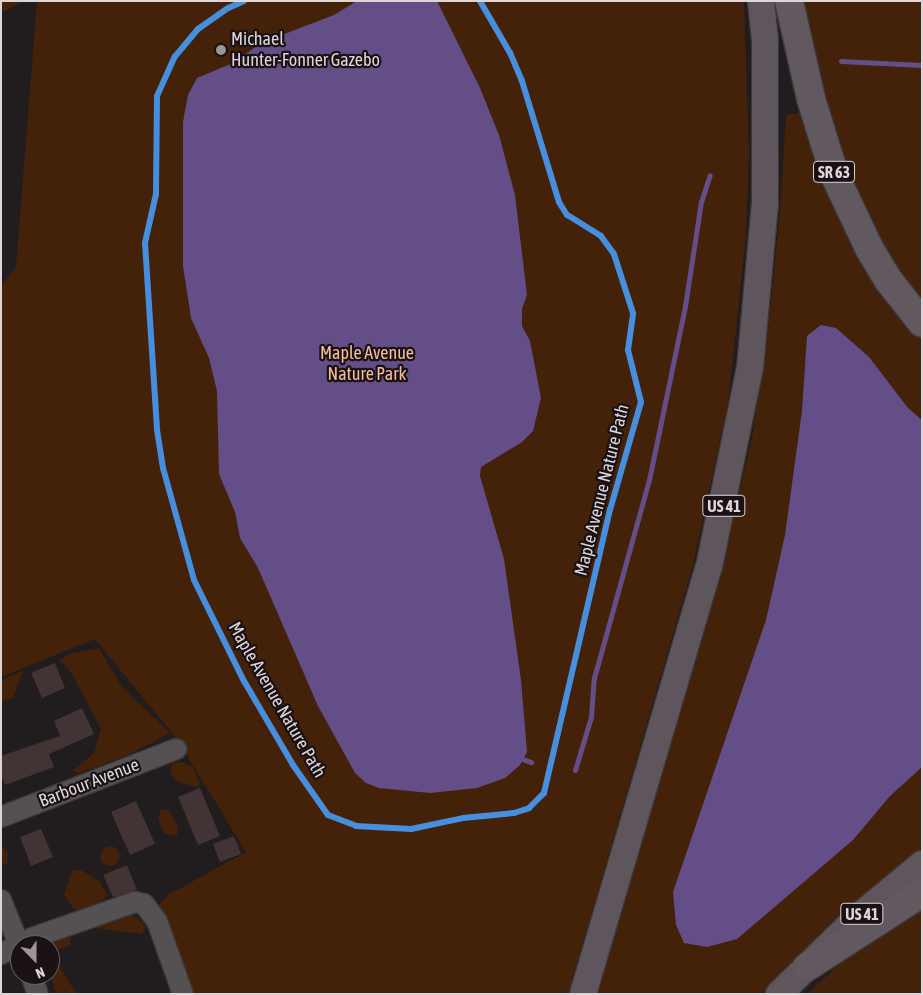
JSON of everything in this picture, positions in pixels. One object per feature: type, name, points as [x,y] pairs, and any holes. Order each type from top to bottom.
[{"type":"highway","name":"SR 63","points":[[789,1],[811,99],[835,176],[869,248],[889,281],[922,324]]},
{"type":"highway","points":[[806,968],[922,893]]},
{"type":"main road","name":"US 41","points":[[583,994],[709,567],[750,368],[765,202],[765,40],[761,1]]},
{"type":"main road","name":"US 41","points":[[779,994],[857,918],[922,864]]},
{"type":"street","name":"Barbour Avenue","points":[[1,817],[176,749]]},
{"type":"street","points":[[1,900],[15,935]]},
{"type":"street","points":[[47,935],[120,905],[135,902],[144,904],[157,921],[183,994]]},
{"type":"green space","points":[[1,1],[24,1],[1,13]]},
{"type":"green space","name":"Maple Avenue Nature Park","points":[[37,1],[744,1],[749,153],[746,236],[728,404],[693,565],[568,994],[186,994],[155,910],[168,895],[246,852],[176,738],[95,639],[1,677],[1,286],[16,267]]},
{"type":"green space","points":[[803,1],[922,1],[922,306],[896,272],[844,172],[825,113]]},
{"type":"green space","points":[[804,112],[890,300],[922,339],[922,857],[765,994],[596,994],[727,545],[752,438],[768,330],[780,212],[786,115]]},
{"type":"green space","points":[[99,648],[122,687],[170,733],[128,755],[79,773],[72,771],[94,753],[101,729],[73,676],[64,664],[58,661],[69,654]]},
{"type":"green space","points":[[23,671],[13,698],[1,702],[1,680]]},
{"type":"green space","points":[[182,762],[193,767],[200,784],[196,787],[178,782],[170,773],[172,763]]},
{"type":"green space","points":[[161,808],[170,811],[178,828],[177,836],[165,834],[158,819]]},
{"type":"green space","points":[[1,844],[8,854],[7,864],[1,865]]},
{"type":"green space","points":[[110,846],[117,849],[120,856],[117,863],[110,866],[103,863],[100,856],[103,849]]},
{"type":"green space","points":[[81,870],[100,882],[107,896],[94,907],[75,910],[64,895],[72,871]]},
{"type":"green space","points":[[922,901],[922,994],[807,994],[845,959]]},
{"type":"green space","points":[[120,913],[136,917],[146,926],[142,934],[96,928]]},
{"type":"green space","points":[[71,937],[70,945],[60,949],[60,940]]},
{"type":"green space","points":[[60,967],[78,994],[56,994],[53,985],[60,985]]},
{"type":"shaded area","points":[[357,1],[437,1],[480,88],[499,135],[515,195],[527,295],[522,309],[522,326],[530,341],[541,398],[533,431],[522,442],[481,467],[480,476],[504,559],[521,680],[527,752],[520,765],[505,778],[477,788],[430,793],[379,788],[366,783],[355,773],[318,706],[258,568],[240,538],[235,512],[219,474],[217,391],[209,358],[191,318],[183,266],[183,122],[188,95],[197,78],[233,63],[261,43],[334,15]]},
{"type":"shaded area","points":[[821,325],[836,328],[869,357],[908,408],[922,420],[922,767],[890,796],[853,840],[737,939],[707,947],[684,943],[676,925],[673,892],[766,620],[785,535],[802,411],[807,336]]},
{"type":"building","points":[[55,663],[65,688],[42,698],[31,673]]},
{"type":"building","points":[[82,708],[94,734],[49,754],[54,767],[5,785],[1,774],[1,756],[60,736],[54,721]]},
{"type":"building","points":[[200,788],[220,836],[198,845],[178,797]]},
{"type":"building","points":[[136,801],[155,844],[130,855],[111,812]]},
{"type":"building","points":[[41,829],[53,857],[31,866],[20,837]]},
{"type":"building","points":[[234,836],[241,854],[220,862],[213,844]]},
{"type":"building","points":[[127,865],[137,890],[113,897],[103,875]]},
{"type":"waterway","points":[[841,61],[922,65]]},
{"type":"waterway","points":[[575,770],[591,717],[594,678],[649,480],[685,306],[701,202],[710,175]]},
{"type":"waterway","points":[[517,757],[531,762]]},
{"type":"cycle path","name":"Maple Avenue Nature Path","points":[[244,1],[228,8],[198,29],[175,56],[157,96],[156,194],[145,243],[157,430],[163,468],[194,580],[244,681],[293,765],[328,815],[356,826],[411,829],[463,818],[514,813],[529,808],[544,793],[610,510],[641,402],[628,350],[633,313],[614,254],[601,236],[567,215],[559,202],[522,81],[510,53],[480,1]]},
{"type":"place","name":"Michael Hunter-Fonner Gazebo","points":[[221,50]]}]
